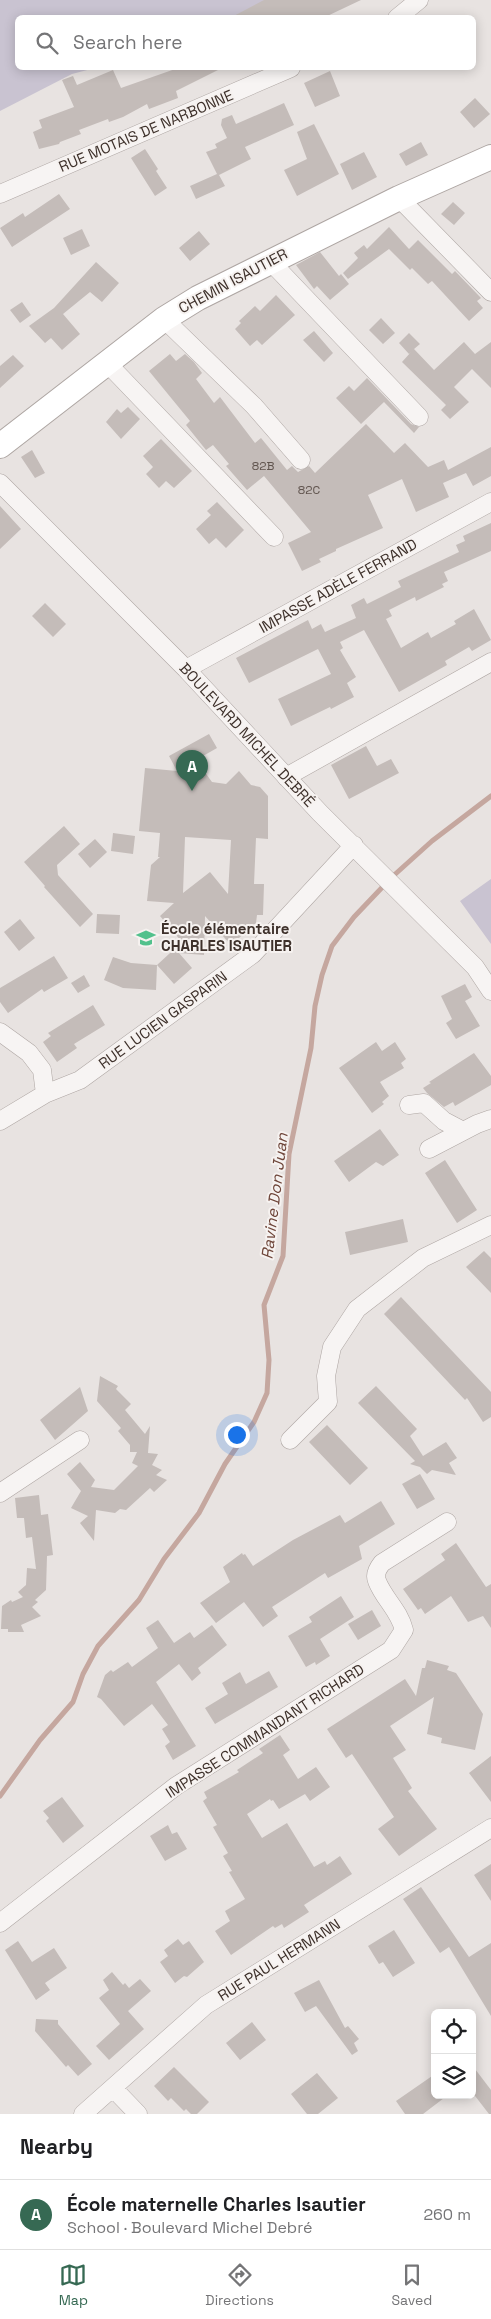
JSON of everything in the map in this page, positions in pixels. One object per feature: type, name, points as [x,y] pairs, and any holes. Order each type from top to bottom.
[{"type":"main road","name":"CHEMIN ISAUTIER","points":[[0,446],[164,319],[198,298],[399,198],[488,163]]},
{"type":"street","points":[[401,15],[419,0]]},
{"type":"street","name":"RUE MOTAIS DE NARBONNE","points":[[0,194],[287,70]]},
{"type":"street","points":[[399,198],[491,292]]},
{"type":"street","points":[[270,261],[419,417]]},
{"type":"street","points":[[164,319],[254,406],[301,460]]},
{"type":"street","points":[[108,364],[274,537]]},
{"type":"street","name":"BOULEVARD MICHEL DEBRÉ","points":[[0,483],[186,669],[286,777],[474,967],[491,990]]},
{"type":"street","name":"IMPASSE ADÈLE FERRAND","points":[[186,669],[491,502]]},
{"type":"street","points":[[286,777],[491,662]]},
{"type":"street","name":"RUE LUCIEN GASPARIN","points":[[0,1121],[46,1094],[80,1080],[253,954],[354,846]]},
{"type":"street","points":[[0,1032],[29,1052],[42,1070],[46,1094]]},
{"type":"street","points":[[409,1105],[424,1103],[444,1121],[463,1131]]},
{"type":"street","points":[[429,1149],[463,1131],[491,1120]]},
{"type":"street","points":[[290,1440],[328,1402],[326,1376],[332,1347],[357,1309],[423,1258],[491,1225]]},
{"type":"street","points":[[0,1493],[80,1440]]},
{"type":"street","name":"IMPASSE COMMANDANT RICHARD","points":[[0,1923],[176,1786],[391,1650],[404,1630],[396,1609],[376,1580],[376,1571],[382,1563],[447,1522]]},
{"type":"street","name":"RUE PAUL HERMANN","points":[[83,2114],[206,2005],[491,1828]]},
{"type":"street","points":[[113,2088],[138,2114]]},
{"type":"shaded area","points":[[0,0],[340,0],[284,15],[15,15],[15,70],[87,70],[72,74],[0,111]]},
{"type":"shaded area","points":[[491,879],[491,944],[460,901]]},
{"type":"building","points":[[264,0],[361,0],[329,15],[236,15]]},
{"type":"building","points":[[113,70],[121,88],[172,70],[218,70],[176,91],[178,98],[149,109],[147,104],[123,117],[109,122],[108,119],[79,130],[81,134],[59,144],[39,149],[33,132],[42,128],[39,120],[74,107],[62,80],[73,76],[77,85]]},
{"type":"building","points":[[330,71],[340,96],[315,107],[304,83]]},
{"type":"building","points":[[475,98],[490,114],[474,128],[460,112]]},
{"type":"building","points":[[284,103],[294,125],[245,147],[251,159],[219,175],[225,186],[196,199],[190,186],[217,174],[206,152],[217,148],[215,144],[227,138],[221,125],[222,119],[232,115],[236,124]]},
{"type":"building","points":[[314,124],[339,174],[297,196],[284,170],[307,159],[297,132]]},
{"type":"building","points":[[421,142],[428,155],[406,166],[399,154]]},
{"type":"building","points":[[145,149],[167,188],[155,196],[131,158]]},
{"type":"building","points":[[364,152],[377,177],[352,190],[340,164]]},
{"type":"building","points":[[59,194],[70,209],[12,247],[0,228],[23,213],[25,217]]},
{"type":"building","points":[[453,202],[465,213],[454,225],[441,214]]},
{"type":"building","points":[[389,227],[409,249],[418,240],[452,274],[455,271],[481,298],[477,301],[483,308],[469,321],[432,281],[428,284],[412,268],[410,270],[389,249],[348,279],[343,273],[358,258],[354,253],[364,245],[367,249]]},
{"type":"building","points":[[82,229],[90,246],[71,255],[63,238]]},
{"type":"building","points":[[199,231],[210,244],[190,261],[179,248]]},
{"type":"building","points":[[320,252],[339,276],[341,274],[349,284],[330,300],[317,286],[314,289],[296,265]]},
{"type":"building","points":[[96,262],[119,283],[102,302],[90,292],[63,314],[80,334],[62,350],[51,338],[45,343],[29,326],[54,308]]},
{"type":"building","points":[[276,295],[295,315],[262,345],[257,340],[250,346],[235,329],[241,323],[239,321],[255,306],[260,311]]},
{"type":"building","points":[[22,302],[31,315],[20,323],[10,310]]},
{"type":"building","points":[[381,318],[395,333],[383,344],[369,330]]},
{"type":"building","points":[[314,331],[333,353],[324,362],[303,340]]},
{"type":"building","points":[[409,333],[420,344],[414,349],[434,370],[464,342],[475,354],[491,342],[491,388],[472,369],[454,387],[469,402],[450,419],[441,410],[446,405],[402,362],[411,352],[409,354],[399,343]]},
{"type":"building","points":[[170,354],[176,361],[185,354],[194,362],[202,373],[196,379],[214,403],[220,397],[255,443],[261,438],[287,470],[292,466],[298,472],[309,466],[315,473],[366,424],[394,453],[405,443],[428,467],[444,460],[448,470],[491,447],[491,476],[473,486],[466,473],[443,483],[449,497],[416,512],[402,479],[368,495],[383,528],[336,549],[336,551],[319,559],[321,562],[302,571],[288,543],[311,532],[264,476],[247,490],[226,466],[229,464],[213,445],[206,450],[186,425],[190,421],[149,371]]},
{"type":"building","points":[[13,355],[24,366],[0,388],[0,366]]},
{"type":"building","points":[[367,378],[411,424],[419,427],[414,433],[384,402],[361,424],[336,398],[349,386],[354,391]]},
{"type":"building","points":[[128,407],[140,419],[121,439],[106,422],[117,409],[121,413]]},
{"type":"building","points":[[161,439],[192,471],[174,488],[166,481],[159,488],[146,474],[153,467],[143,456]]},
{"type":"building","points":[[32,450],[45,473],[35,478],[21,457]]},
{"type":"building","points":[[217,502],[244,530],[226,548],[216,538],[209,544],[196,529],[211,515],[207,511]]},
{"type":"building","points":[[0,506],[21,529],[0,549]]},
{"type":"building","points":[[491,523],[491,551],[444,572],[448,581],[442,584],[444,587],[416,601],[415,597],[389,610],[392,616],[386,619],[401,648],[428,632],[431,638],[456,624],[454,621],[474,609],[491,640],[472,651],[469,647],[445,661],[447,665],[399,692],[364,630],[340,642],[343,648],[340,650],[356,677],[347,683],[354,697],[291,726],[278,699],[331,674],[318,649],[249,683],[236,658],[308,620],[312,629],[321,624],[325,632],[356,618],[351,605],[364,598],[367,604],[401,587],[398,581],[459,552],[456,545],[465,541],[463,536]]},
{"type":"building","points":[[45,603],[66,624],[53,637],[32,616]]},
{"type":"building","points":[[209,734],[217,748],[196,760],[212,782],[226,784],[239,771],[251,785],[260,787],[268,796],[268,839],[256,838],[254,884],[264,884],[263,915],[257,915],[256,923],[231,945],[205,916],[204,955],[179,953],[192,968],[174,984],[157,965],[182,942],[160,916],[174,903],[147,901],[151,865],[160,857],[158,857],[160,833],[139,831],[145,768],[177,771],[169,756]],"holes":[[[185,837],[231,840],[228,894],[210,872],[183,893]]]},
{"type":"building","points":[[366,746],[377,766],[391,759],[399,773],[349,799],[331,765]]},
{"type":"building","points":[[64,826],[80,844],[57,865],[58,875],[93,914],[80,927],[24,862]]},
{"type":"building","points":[[113,833],[135,836],[133,854],[111,851]]},
{"type":"building","points":[[95,839],[107,852],[90,868],[78,854]]},
{"type":"building","points":[[97,914],[120,915],[119,934],[96,933]]},
{"type":"building","points":[[20,919],[35,938],[19,951],[4,932]]},
{"type":"building","points":[[54,956],[68,978],[44,992],[42,989],[8,1013],[0,1002],[0,988]]},
{"type":"building","points":[[113,957],[131,963],[157,965],[156,990],[123,988],[104,980]]},
{"type":"building","points":[[84,975],[90,986],[78,993],[71,983]]},
{"type":"building","points":[[465,984],[472,997],[465,1001],[480,1026],[456,1039],[446,1023],[452,1019],[441,996]]},
{"type":"building","points":[[93,1005],[105,1025],[74,1044],[77,1048],[57,1062],[43,1042],[51,1036],[48,1033]]},
{"type":"building","points":[[376,1042],[382,1051],[395,1042],[406,1059],[401,1063],[404,1068],[380,1082],[389,1096],[382,1102],[384,1104],[372,1113],[339,1068]]},
{"type":"building","points":[[474,1053],[491,1076],[491,1085],[455,1106],[453,1102],[444,1107],[423,1088],[431,1083],[429,1082]]},
{"type":"building","points":[[380,1129],[399,1155],[383,1166],[376,1162],[349,1182],[334,1161]]},
{"type":"building","points":[[445,1160],[477,1210],[457,1223],[425,1173]]},
{"type":"building","points":[[403,1219],[408,1242],[350,1255],[345,1232]]},
{"type":"building","points":[[484,1251],[491,1258],[491,1293],[466,1267]]},
{"type":"building","points":[[401,1297],[491,1392],[491,1417],[483,1422],[467,1398],[465,1400],[384,1314]]},
{"type":"building","points":[[100,1376],[118,1386],[116,1389],[131,1404],[125,1410],[145,1434],[150,1426],[148,1453],[158,1454],[152,1465],[162,1470],[156,1475],[167,1480],[154,1492],[150,1488],[126,1510],[120,1509],[115,1513],[96,1510],[94,1541],[80,1523],[88,1516],[71,1508],[81,1491],[67,1474],[80,1462],[95,1480],[91,1487],[114,1490],[138,1466],[132,1463],[137,1452],[130,1452],[130,1445],[118,1431],[121,1428],[97,1401]]},
{"type":"building","points":[[376,1386],[417,1429],[410,1436],[423,1456],[446,1442],[457,1458],[449,1463],[456,1475],[432,1470],[427,1474],[420,1467],[410,1464],[415,1461],[358,1403]]},
{"type":"building","points":[[80,1387],[88,1411],[55,1440],[40,1420]]},
{"type":"building","points":[[327,1425],[368,1468],[350,1485],[309,1442]]},
{"type":"building","points":[[420,1474],[435,1499],[417,1509],[402,1484]]},
{"type":"building","points":[[39,1495],[41,1515],[48,1514],[53,1555],[47,1556],[46,1590],[35,1600],[38,1602],[32,1607],[41,1616],[21,1625],[24,1632],[8,1632],[8,1629],[1,1629],[2,1606],[11,1600],[12,1602],[23,1597],[18,1592],[26,1585],[27,1568],[36,1569],[32,1537],[26,1538],[24,1518],[17,1518],[15,1498]]},
{"type":"building","points":[[381,1501],[395,1524],[359,1546],[362,1559],[328,1578],[325,1573],[272,1607],[278,1616],[263,1627],[244,1602],[216,1623],[200,1603],[230,1582],[223,1567],[242,1553],[243,1555],[245,1554],[253,1566],[293,1540],[340,1515],[345,1523]]},
{"type":"building","points":[[456,1543],[486,1587],[491,1584],[491,1628],[483,1616],[468,1622],[451,1596],[425,1614],[421,1608],[418,1610],[403,1589],[445,1560],[441,1554]]},
{"type":"building","points":[[341,1596],[354,1617],[320,1639],[330,1656],[316,1665],[315,1662],[306,1667],[288,1636],[312,1622],[309,1617]]},
{"type":"building","points":[[372,1610],[381,1626],[358,1640],[348,1624]]},
{"type":"building","points":[[158,1620],[174,1643],[190,1632],[194,1638],[212,1625],[227,1645],[198,1668],[201,1673],[192,1681],[179,1664],[156,1682],[196,1746],[173,1760],[165,1746],[170,1742],[162,1729],[168,1725],[152,1704],[124,1726],[101,1699],[97,1697],[105,1675],[111,1670],[113,1672],[128,1662],[132,1667],[158,1648],[146,1628]]},
{"type":"building","points":[[427,1660],[449,1666],[447,1670],[456,1673],[483,1714],[475,1750],[441,1743],[442,1738],[427,1734],[434,1697],[390,1726],[406,1750],[393,1758],[412,1788],[408,1791],[437,1829],[399,1856],[378,1829],[394,1817],[352,1754],[346,1758],[327,1729],[405,1679],[416,1696],[422,1668],[425,1668]]},
{"type":"building","points":[[269,1671],[278,1687],[215,1724],[205,1708],[228,1694],[222,1683],[240,1672],[246,1684]]},
{"type":"building","points":[[280,1735],[290,1750],[283,1755],[298,1779],[316,1767],[330,1787],[310,1801],[305,1794],[279,1809],[273,1800],[271,1801],[270,1799],[247,1814],[262,1838],[287,1823],[314,1867],[325,1861],[327,1865],[340,1856],[352,1874],[304,1905],[309,1912],[284,1928],[282,1924],[275,1928],[273,1926],[231,1955],[215,1931],[230,1921],[225,1911],[245,1899],[229,1872],[232,1871],[223,1856],[228,1853],[213,1827],[217,1825],[203,1801],[207,1798],[204,1792],[239,1772],[237,1770],[263,1753],[259,1749]]},
{"type":"building","points":[[491,1756],[491,1802],[469,1773]]},
{"type":"building","points":[[62,1797],[84,1826],[63,1843],[46,1821],[49,1818],[43,1811]]},
{"type":"building","points":[[168,1825],[172,1834],[177,1832],[187,1849],[165,1861],[150,1836]]},
{"type":"building","points":[[491,1864],[491,1901],[474,1875]]},
{"type":"building","points":[[421,1887],[469,1957],[491,1943],[491,2016],[449,1947],[440,1953],[403,1899]]},
{"type":"building","points":[[394,1930],[415,1963],[393,1977],[383,1962],[379,1964],[368,1946]]},
{"type":"building","points":[[178,1939],[183,1945],[189,1941],[204,1962],[187,1977],[184,1976],[175,1983],[160,1962],[168,1956],[164,1950]]},
{"type":"building","points":[[18,1941],[32,1962],[54,1948],[67,1968],[45,1983],[50,1990],[36,2000],[5,1950]]},
{"type":"building","points":[[112,1972],[123,1985],[125,1983],[129,1988],[140,1979],[151,1991],[128,2011],[144,2029],[109,2060],[96,2046],[120,2024],[99,1998],[109,1990],[103,1980]]},
{"type":"building","points":[[319,1980],[345,2028],[348,2026],[359,2039],[354,2043],[358,2051],[352,2055],[316,2006],[305,2012],[294,1993]]},
{"type":"building","points":[[36,2019],[58,2020],[58,2024],[92,2064],[78,2076],[68,2065],[66,2067],[35,2031]]},
{"type":"building","points":[[252,2022],[266,2040],[240,2060],[226,2043]]},
{"type":"building","points":[[174,2067],[209,2102],[197,2114],[191,2114],[186,2109],[184,2111],[171,2098],[168,2101],[154,2086]]},
{"type":"building","points":[[476,2070],[491,2090],[491,2114],[476,2097]]},
{"type":"building","points":[[317,2073],[338,2098],[318,2114],[307,2114],[291,2094]]},
{"type":"building","points":[[431,2077],[431,2099],[443,2099],[423,2114],[405,2114],[396,2101]]},
{"type":"waterway","name":"Ravine Don Juan","points":[[0,1796],[40,1740],[73,1702],[83,1674],[98,1646],[139,1600],[164,1559],[199,1513],[225,1464],[254,1422],[267,1393],[269,1360],[264,1305],[283,1256],[289,1154],[311,1048],[315,1006],[322,975],[332,946],[354,917],[392,877],[432,841],[491,796]]},
{"type":"place","name":"École maternelle Charles Isautier","points":[[192,791]]},
{"type":"place","name":"École élémentaire CHARLES ISAUTIER","points":[[146,938]]}]
